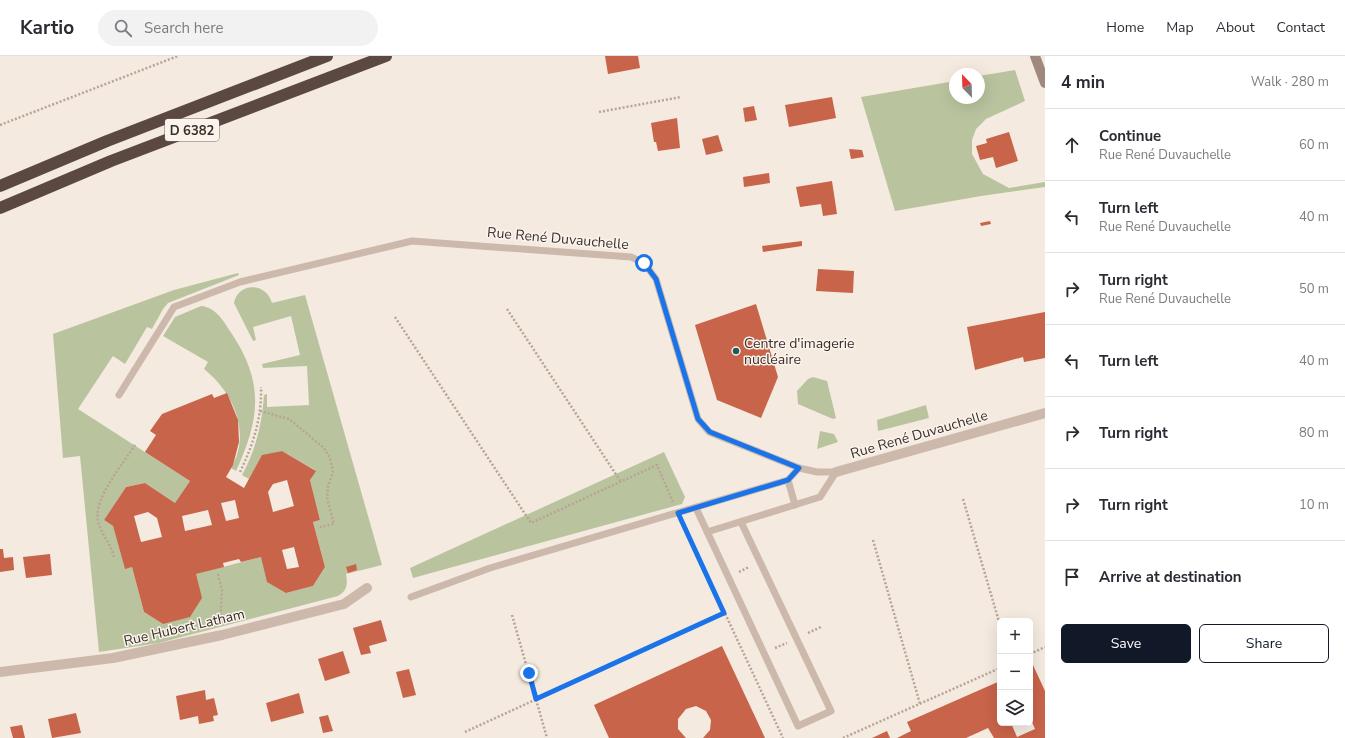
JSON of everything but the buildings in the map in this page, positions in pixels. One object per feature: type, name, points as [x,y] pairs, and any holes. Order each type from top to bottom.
[{"type":"highway","name":"D 6382","points":[[0,186],[107,141],[326,56]]},
{"type":"highway","name":"D 6382","points":[[0,208],[111,161],[386,56]]},
{"type":"street","points":[[1035,56],[1045,83]]},
{"type":"street","name":"Rue René Duvauchelle","points":[[836,472],[1045,413]]},
{"type":"street","name":"Rue Hubert Latham","points":[[0,672],[113,658],[222,635],[344,604],[367,588]]},
{"type":"lane","name":"Rue René Duvauchelle","points":[[119,395],[174,307],[240,282],[412,241],[631,257],[644,263],[656,279],[698,419],[710,432],[799,468],[817,472],[836,472]]},
{"type":"lane","points":[[411,597],[490,568],[788,480],[799,468]]},
{"type":"lane","points":[[707,532],[820,497],[836,472]]},
{"type":"lane","points":[[788,480],[796,505]]},
{"type":"lane","points":[[696,508],[798,726],[831,711],[741,522]]},
{"type":"path","points":[[0,125],[178,56]]},
{"type":"path","points":[[599,112],[681,97]]},
{"type":"path","points":[[507,309],[621,482]]},
{"type":"path","points":[[395,317],[531,523],[657,465],[783,738]]},
{"type":"path","points":[[240,472],[256,433],[260,411],[261,387]]},
{"type":"path","points":[[260,411],[289,419],[324,448],[330,458],[333,472],[328,486],[327,498],[334,524],[320,527]]},
{"type":"path","points":[[114,557],[110,544],[101,530],[98,520],[98,509],[107,488],[135,445]]},
{"type":"path","points":[[963,499],[998,618]]},
{"type":"path","points":[[873,540],[920,704]]},
{"type":"path","points":[[218,574],[222,591],[220,616],[222,635]]},
{"type":"path","points":[[465,732],[724,613]]},
{"type":"path","points":[[512,615],[547,738]]},
{"type":"path","points":[[1033,653],[1045,647]]},
{"type":"path","points":[[843,738],[997,669]]},
{"type":"green space","points":[[1015,70],[1025,101],[986,119],[976,129],[972,140],[972,154],[983,174],[1009,188],[1045,182],[1045,187],[981,196],[895,211],[861,97],[949,82],[949,104],[985,104],[985,75]]},
{"type":"green space","points":[[238,273],[239,275],[168,303],[152,329],[147,327],[125,364],[113,356],[78,409],[190,481],[175,503],[145,483],[126,487],[104,520],[113,526],[125,568],[132,567],[144,612],[163,624],[196,574],[261,557],[286,593],[313,586],[325,567],[313,522],[320,520],[310,480],[315,470],[282,451],[262,456],[249,479],[242,475],[258,436],[264,395],[267,394],[267,407],[309,405],[307,366],[263,368],[262,364],[300,355],[291,316],[253,327],[256,340],[253,341],[234,303],[241,291],[246,288],[258,288],[264,291],[269,296],[272,303],[305,295],[382,565],[346,574],[346,587],[338,596],[159,643],[99,652],[80,456],[63,458],[53,334],[174,290]]},
{"type":"green space","points":[[201,306],[214,311],[224,323],[241,349],[249,366],[253,383],[255,400],[254,416],[244,452],[236,471],[231,468],[237,455],[240,441],[239,427],[231,401],[214,378],[204,369],[208,362],[163,336],[175,317]]},
{"type":"green space","points":[[813,377],[827,381],[836,418],[833,419],[798,404],[797,391],[808,379]]},
{"type":"green space","points":[[926,405],[929,418],[878,431],[877,420]]},
{"type":"green space","points":[[820,431],[834,434],[838,442],[817,449]]},
{"type":"green space","points":[[664,452],[685,497],[682,504],[413,578],[410,568]]},
{"type":"place","name":"Centre d'imagerie nucléaire","points":[[736,351]]},
{"type":"route","points":[[529,673],[536,699],[724,613],[678,513],[788,480],[799,468],[710,432],[698,419],[656,279],[644,263]]}]
